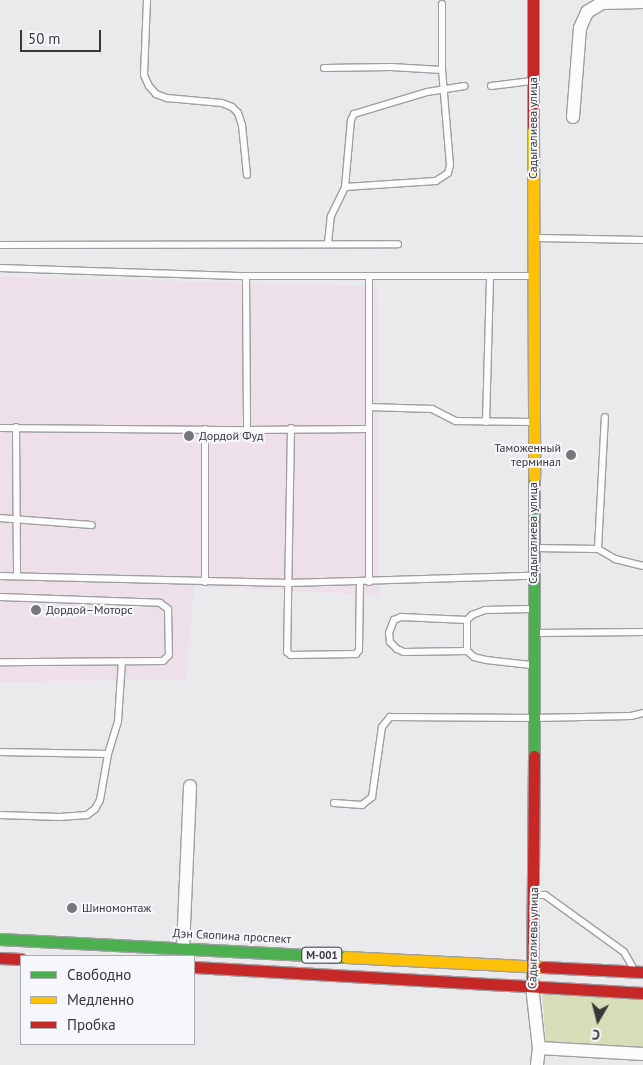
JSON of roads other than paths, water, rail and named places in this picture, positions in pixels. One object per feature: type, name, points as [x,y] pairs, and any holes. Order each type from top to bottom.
[{"type":"main road","name":"Садыгалиева улица","points":[[532,986],[534,895],[532,609],[534,422],[533,0]]},
{"type":"main road","name":"Дэн Сяопина проспект","points":[[0,939],[639,972]]},
{"type":"main road","points":[[0,958],[20,959]]},
{"type":"main road","name":"M-001","points":[[195,967],[643,993]]},
{"type":"street","points":[[573,117],[580,28],[586,12],[602,3],[643,2]]},
{"type":"street","points":[[183,948],[190,786]]},
{"type":"street","name":"Садыгалиева улица","points":[[532,986],[538,1048],[537,1065]]},
{"type":"street","points":[[538,1048],[643,1054]]},
{"type":"lane","points":[[147,0],[144,75],[149,86],[156,94],[167,98],[222,103],[232,107],[238,113],[242,125],[247,175]]},
{"type":"lane","points":[[345,186],[436,181],[442,179],[448,173],[450,165],[442,70],[442,4]]},
{"type":"lane","points":[[324,68],[391,67],[442,70]]},
{"type":"lane","points":[[492,86],[534,81]]},
{"type":"lane","points":[[328,243],[331,216],[345,186],[351,120],[355,112],[444,88],[464,86]]},
{"type":"lane","points":[[533,238],[643,240]]},
{"type":"lane","points":[[0,245],[398,244]]},
{"type":"lane","points":[[0,268],[369,278],[533,276]]},
{"type":"lane","points":[[246,276],[247,430]]},
{"type":"lane","points":[[486,422],[490,276]]},
{"type":"lane","points":[[369,278],[369,582]]},
{"type":"lane","points":[[369,407],[428,409],[456,421],[534,422]]},
{"type":"lane","points":[[598,549],[605,417]]},
{"type":"lane","points":[[16,427],[15,520],[17,576]]},
{"type":"lane","points":[[0,428],[369,429]]},
{"type":"lane","points":[[290,428],[289,583],[286,652],[291,655],[356,654],[359,650],[360,582]]},
{"type":"lane","points":[[205,429],[205,582]]},
{"type":"lane","points":[[0,518],[92,525]]},
{"type":"lane","points":[[532,548],[598,549],[615,559],[643,566]]},
{"type":"lane","points":[[0,576],[289,583],[533,576]]},
{"type":"lane","points":[[0,598],[160,602],[166,605],[169,655],[167,660],[0,662]]},
{"type":"lane","points":[[467,651],[467,620],[472,615],[484,610],[532,609]]},
{"type":"lane","points":[[467,620],[400,617],[394,620],[389,633],[390,642],[397,649],[404,652],[467,651],[474,657],[486,660],[533,665]]},
{"type":"lane","points":[[533,634],[544,631],[643,632]]},
{"type":"lane","points":[[0,815],[60,817],[87,815],[95,809],[100,800],[108,754],[118,721],[122,661]]},
{"type":"lane","points":[[334,804],[362,805],[372,797],[382,727],[390,717],[534,718],[631,716],[643,713]]},
{"type":"lane","points":[[0,752],[108,754]]},
{"type":"lane","points":[[534,895],[545,895],[624,952],[639,972]]},
{"type":"place","name":"Дордой Фуд","points":[[189,436]]},
{"type":"place","name":"Таможенный терминал","points":[[571,455]]},
{"type":"place","name":"Дордой–Моторс","points":[[36,610]]},
{"type":"place","name":"Шиномонтаж","points":[[72,908]]}]
